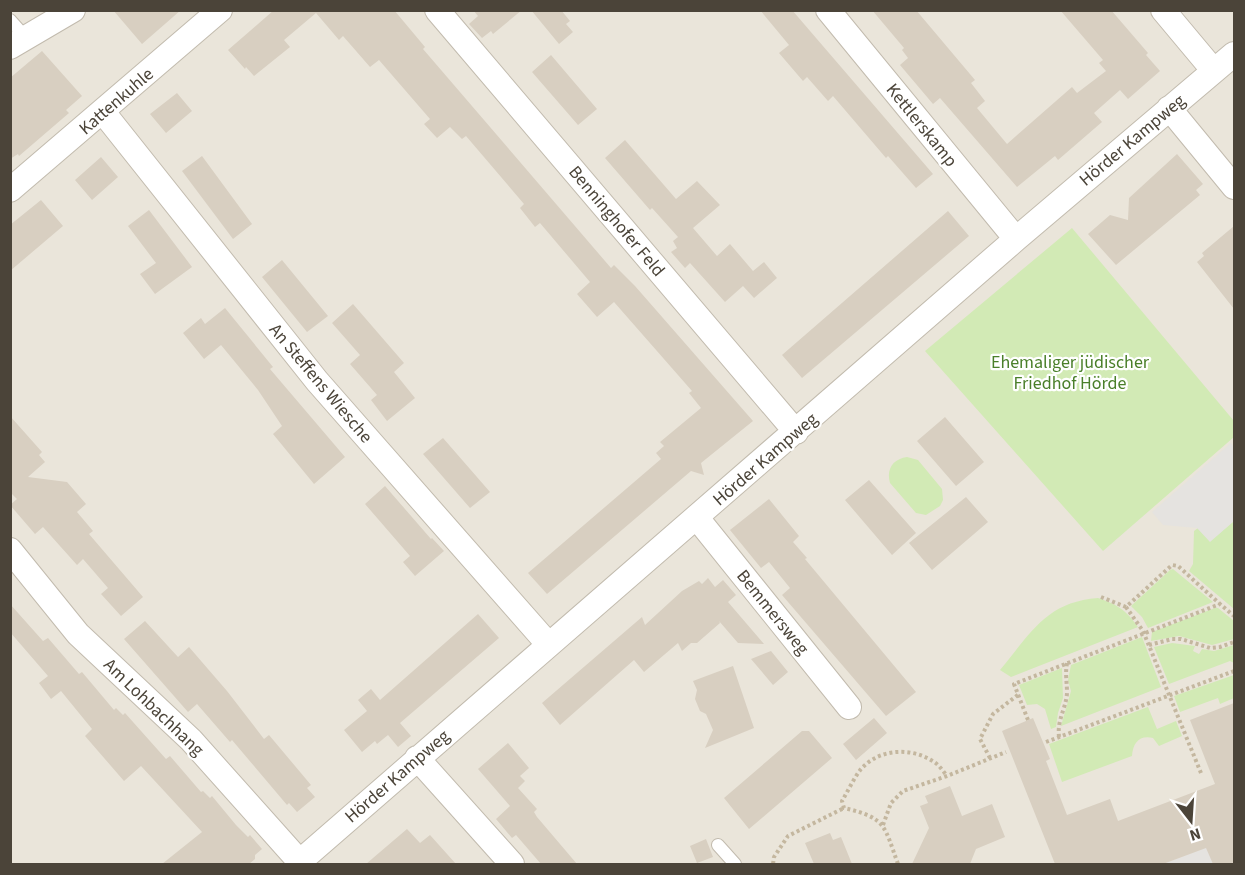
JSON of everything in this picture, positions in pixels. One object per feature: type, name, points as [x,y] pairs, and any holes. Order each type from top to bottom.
[{"type":"street","points":[[18,42],[73,10]]},
{"type":"street","name":"Kattenkuhle","points":[[10,190],[220,10]]},
{"type":"street","name":"Benninghofer Feld","points":[[437,10],[796,432]]},
{"type":"street","name":"Kettlerskamp","points":[[828,10],[1016,239]]},
{"type":"street","points":[[1163,10],[1214,72]]},
{"type":"street","name":"Hörder Kampweg","points":[[298,863],[1016,239],[1234,54]]},
{"type":"street","points":[[1169,108],[1234,187]]},
{"type":"street","name":"An Steffens Wiesche","points":[[103,112],[317,381],[549,645]]},
{"type":"street","name":"Bemmersweg","points":[[697,518],[849,707]]},
{"type":"street","name":"Am Lohbachhang","points":[[10,550],[78,634],[191,740],[298,863]]},
{"type":"street","points":[[417,758],[512,864]]},
{"type":"lane","points":[[10,20],[18,42]]},
{"type":"lane","points":[[718,844],[735,864]]},
{"type":"path","points":[[1126,607],[1172,565],[1178,566],[1234,616]]},
{"type":"path","points":[[1101,597],[1126,607],[1144,633],[1201,773]]},
{"type":"path","points":[[1028,720],[1014,684],[1220,604]]},
{"type":"path","points":[[1149,645],[1172,639],[1181,639],[1210,648],[1234,642]]},
{"type":"path","points":[[1059,737],[1058,726],[1067,692],[1064,676],[1066,663]]},
{"type":"path","points":[[1046,742],[1234,671]]},
{"type":"path","points":[[990,758],[980,739],[993,714],[1018,694]]},
{"type":"path","points":[[844,808],[842,801],[861,769],[889,753],[903,750],[926,758],[936,763],[947,776]]},
{"type":"path","points":[[883,825],[891,803],[903,791],[1006,752]]},
{"type":"path","points":[[774,864],[774,857],[788,836],[844,808],[866,813],[883,825],[898,864]]},
{"type":"shaded area","points":[[11,11],[1234,11],[1234,864],[11,864]]},
{"type":"shaded area","points":[[1231,443],[1234,448],[1234,521],[1210,542],[1197,528],[1163,525],[1152,512]]},
{"type":"shaded area","points":[[1210,846],[1214,855],[1211,859],[1213,864],[1163,864]]},
{"type":"green space","name":"Ehemaliger jüdischer Friedhof Hörde","points":[[1072,228],[1234,421],[1234,437],[1103,551],[925,351]]},
{"type":"green space","points":[[907,457],[918,460],[942,489],[943,500],[940,506],[926,515],[916,513],[890,483],[889,473],[894,462]]},
{"type":"green space","points":[[1234,521],[1234,609],[1189,571],[1193,564],[1194,531],[1198,528],[1210,541]]},
{"type":"green space","points":[[1173,569],[1213,602],[1148,628],[1142,617],[1131,606]]},
{"type":"green space","points":[[1098,598],[1121,608],[1138,627],[1011,677],[1000,670],[1031,632],[1052,613],[1080,601]]},
{"type":"green space","points":[[1215,608],[1234,621],[1234,639],[1212,645],[1179,636],[1151,641],[1152,632]]},
{"type":"green space","points":[[1142,637],[1161,687],[1061,726],[1071,691],[1068,680],[1071,665]]},
{"type":"green space","points":[[1172,643],[1195,646],[1193,651],[1199,654],[1202,649],[1214,651],[1234,645],[1234,663],[1230,661],[1169,684],[1154,647]]},
{"type":"green space","points":[[1062,668],[1063,698],[1056,727],[1051,729],[1045,709],[1037,704],[1027,705],[1019,685]]},
{"type":"green space","points":[[1234,675],[1234,698],[1220,704],[1218,698],[1180,712],[1174,696]]},
{"type":"green space","points":[[1148,707],[1157,729],[1176,721],[1182,736],[1159,746],[1153,738],[1140,739],[1135,744],[1132,756],[1062,782],[1049,744]]},
{"type":"building","points":[[113,10],[181,10],[142,44]]},
{"type":"building","points":[[274,10],[394,10],[425,47],[423,49],[611,268],[614,265],[635,286],[753,421],[701,463],[704,475],[691,471],[547,594],[528,573],[661,459],[656,453],[664,446],[660,442],[701,408],[689,393],[692,391],[614,302],[597,317],[577,294],[590,282],[540,223],[535,227],[520,208],[524,204],[466,136],[462,139],[450,127],[437,138],[424,124],[430,119],[379,60],[370,67],[343,36],[339,40],[316,13],[284,40],[290,47],[254,76],[246,67],[245,69],[228,50]]},
{"type":"building","points":[[473,10],[522,10],[493,34],[491,31],[482,38],[469,24],[478,16]]},
{"type":"building","points":[[531,10],[561,10],[570,21],[566,24],[573,32],[559,44]]},
{"type":"building","points":[[760,10],[792,10],[933,174],[916,188],[888,156],[886,158],[833,96],[828,101],[807,77],[803,81],[779,53],[789,45]]},
{"type":"building","points":[[872,10],[916,10],[975,80],[971,83],[985,101],[977,108],[1007,144],[1072,87],[1077,93],[1106,71],[1099,63],[1103,60],[1060,10],[1111,10],[1148,53],[1146,55],[1160,71],[1128,99],[1120,90],[1094,113],[1102,122],[1058,160],[1055,156],[1017,187],[940,98],[933,104],[900,65],[908,58],[902,50],[904,48]]},
{"type":"building","points":[[42,51],[82,96],[66,110],[69,113],[19,156],[18,154],[10,159],[10,78]]},
{"type":"building","points":[[551,55],[597,109],[578,125],[532,72]]},
{"type":"building","points":[[177,93],[192,111],[166,133],[150,114]]},
{"type":"building","points":[[625,140],[676,199],[697,181],[720,205],[693,228],[717,256],[730,244],[753,271],[764,262],[777,278],[754,298],[743,286],[725,302],[690,263],[685,268],[671,252],[677,248],[673,241],[678,237],[652,208],[650,210],[605,158]]},
{"type":"building","points":[[1177,154],[1203,184],[1196,190],[1200,195],[1116,265],[1088,234],[1110,215],[1128,220],[1129,198]]},
{"type":"building","points":[[202,156],[252,224],[233,239],[182,171]]},
{"type":"building","points":[[101,157],[118,177],[92,200],[75,180]]},
{"type":"building","points":[[41,200],[63,226],[10,271],[10,225]]},
{"type":"building","points":[[149,210],[192,267],[155,294],[140,274],[156,263],[128,226]]},
{"type":"building","points":[[948,211],[969,236],[802,378],[782,355]]},
{"type":"building","points":[[1234,226],[1234,309],[1197,262],[1204,256],[1202,253]]},
{"type":"building","points":[[282,260],[328,316],[307,332],[262,277]]},
{"type":"building","points":[[353,304],[404,363],[394,372],[415,398],[387,421],[371,400],[377,395],[350,364],[360,355],[332,323]]},
{"type":"building","points":[[225,308],[273,367],[270,369],[345,457],[314,484],[273,434],[282,426],[258,390],[221,345],[204,359],[183,333],[201,318],[205,324]]},
{"type":"building","points":[[10,416],[42,452],[39,455],[45,462],[28,477],[67,482],[86,504],[77,512],[93,531],[89,534],[143,597],[121,616],[101,594],[108,588],[83,559],[77,565],[43,527],[35,534],[10,505],[17,499],[10,492]]},
{"type":"building","points":[[945,417],[984,462],[956,486],[917,441]]},
{"type":"building","points":[[443,438],[490,492],[470,508],[423,454]]},
{"type":"building","points":[[869,480],[916,533],[892,555],[845,500]]},
{"type":"building","points":[[385,486],[444,551],[415,576],[403,562],[410,556],[365,504]]},
{"type":"building","points":[[966,497],[988,522],[932,570],[909,543]]},
{"type":"building","points":[[769,499],[799,536],[793,542],[807,558],[805,559],[916,692],[886,716],[782,595],[790,588],[769,562],[761,568],[730,530]]},
{"type":"building","points":[[708,578],[715,587],[723,580],[736,595],[728,602],[764,644],[738,643],[719,621],[720,623],[697,643],[691,643],[682,651],[678,643],[644,672],[634,660],[560,725],[542,703],[642,617],[645,625],[682,591],[699,581],[702,584]]},
{"type":"building","points":[[10,604],[43,641],[48,638],[79,674],[82,672],[114,710],[116,708],[123,715],[125,713],[166,759],[170,756],[201,792],[203,791],[210,798],[212,796],[236,825],[248,837],[250,835],[262,849],[255,855],[255,859],[249,864],[162,864],[202,832],[141,766],[124,781],[85,736],[92,729],[61,691],[51,699],[39,683],[48,676],[10,632]]},
{"type":"building","points":[[478,614],[499,638],[400,723],[411,736],[398,747],[388,735],[377,744],[375,741],[362,752],[344,730],[367,711],[358,700],[371,689],[380,700]]},
{"type":"building","points":[[145,621],[178,657],[189,647],[264,739],[269,735],[311,785],[307,788],[315,797],[297,812],[289,803],[287,805],[232,740],[230,742],[197,704],[188,712],[124,639]]},
{"type":"building","points":[[771,651],[788,672],[773,685],[751,659]]},
{"type":"building","points":[[733,666],[754,728],[705,748],[713,730],[706,714],[700,711],[695,699],[697,690],[693,681]]},
{"type":"building","points":[[1234,703],[1234,864],[1213,864],[1206,848],[1163,864],[1055,864],[1002,731],[1033,718],[1050,759],[1046,761],[1067,815],[1110,799],[1118,821],[1215,784],[1190,720]]},
{"type":"building","points":[[874,718],[887,733],[856,760],[843,744]]},
{"type":"building","points":[[802,731],[809,731],[832,758],[749,829],[724,798]]},
{"type":"building","points":[[508,743],[529,768],[520,776],[525,781],[518,788],[537,809],[534,812],[537,817],[577,864],[541,864],[516,835],[512,838],[496,819],[510,806],[478,769]]},
{"type":"building","points":[[950,786],[962,816],[992,804],[1005,837],[976,849],[970,864],[912,864],[929,828],[920,806],[928,803],[925,796]]},
{"type":"building","points":[[407,829],[420,843],[430,835],[456,864],[366,864]]},
{"type":"building","points":[[830,833],[833,840],[841,837],[852,864],[814,864],[805,843]]},
{"type":"building","points":[[706,839],[713,857],[697,863],[690,846]]}]
